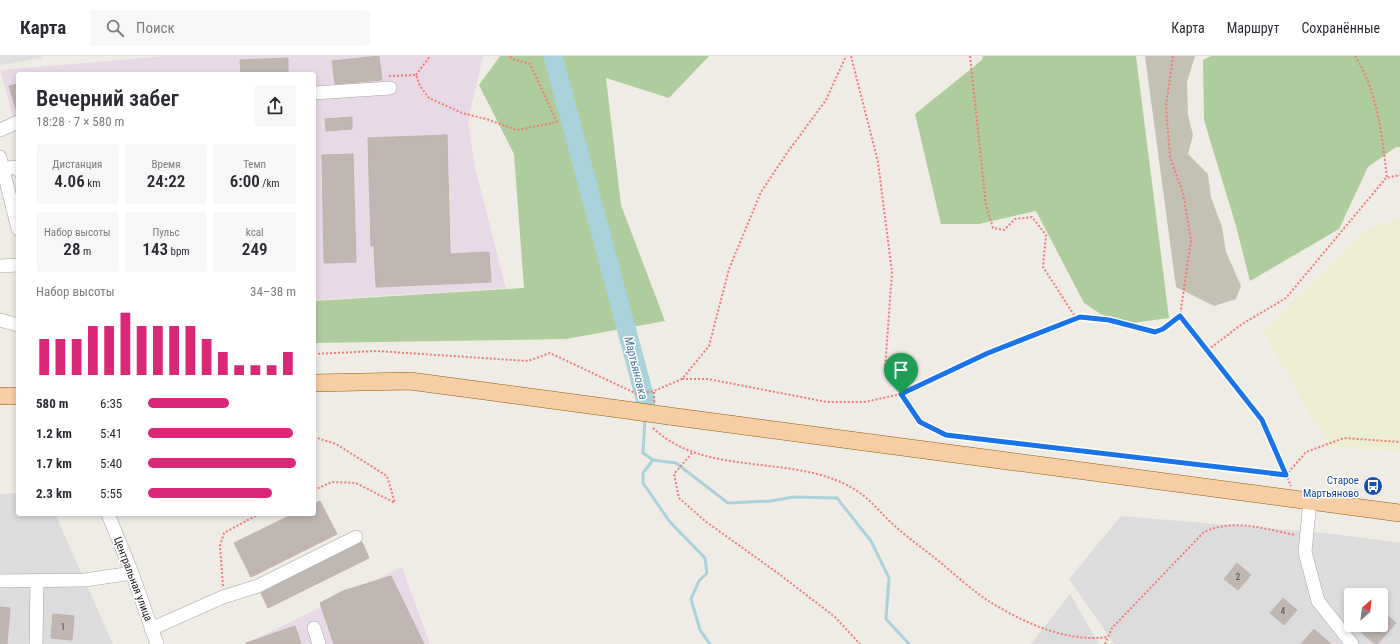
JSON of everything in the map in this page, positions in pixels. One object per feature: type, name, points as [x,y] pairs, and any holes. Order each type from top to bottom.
[{"type":"main road","points":[[316,383],[410,381],[1400,513]]},
{"type":"main road","points":[[0,396],[16,396]]},
{"type":"street","points":[[316,93],[390,88]]},
{"type":"street","points":[[0,130],[16,123]]},
{"type":"street","points":[[16,169],[2,164],[16,220]]},
{"type":"street","points":[[0,266],[16,265]]},
{"type":"street","points":[[0,320],[16,324]]},
{"type":"street","points":[[1304,500],[1306,537],[1305,552],[1318,601],[1352,644]]},
{"type":"street","name":"Центральная улица","points":[[109,516],[132,573],[157,644]]},
{"type":"street","points":[[151,629],[223,597],[258,586],[356,537]]},
{"type":"street","points":[[0,581],[85,580],[132,573]]},
{"type":"street","points":[[36,644],[37,581]]},
{"type":"street","points":[[314,628],[319,644]]},
{"type":"path","points":[[416,75],[430,56]]},
{"type":"path","points":[[416,75],[420,86],[429,98],[462,113],[486,119],[517,130],[557,122],[530,64],[513,59],[509,56]]},
{"type":"path","points":[[682,379],[709,346],[729,269],[761,192],[787,152],[826,100],[846,56]]},
{"type":"path","points":[[851,56],[878,162],[892,272],[885,369],[920,422],[946,435],[1286,475]]},
{"type":"path","points":[[970,56],[986,205],[993,228],[1004,230],[1015,219],[1032,218],[1046,235],[1043,267],[1076,318]]},
{"type":"path","points":[[316,354],[377,351],[528,361],[550,353],[637,394],[654,391],[682,379],[708,379],[827,402],[865,402],[901,394],[988,353],[1080,317],[1109,320],[1155,332],[1163,329],[1180,316],[1191,240],[1183,193],[1170,158],[1166,106],[1172,56]]},
{"type":"path","points":[[1355,56],[1366,72],[1381,128],[1387,178]]},
{"type":"path","points":[[390,88],[389,76],[416,75]]},
{"type":"path","points":[[1208,350],[1242,324],[1286,298],[1387,178],[1400,175]]},
{"type":"path","points":[[1180,316],[1262,420],[1286,475],[1304,500]]},
{"type":"path","points":[[654,391],[654,405]]},
{"type":"path","points":[[652,427],[665,439],[692,453],[792,470],[834,479],[860,493],[896,527],[987,600],[1027,621],[1063,634],[1096,639],[1106,637]]},
{"type":"path","points":[[316,438],[336,444],[387,476],[395,503],[356,483],[332,482],[316,489]]},
{"type":"path","points":[[1286,475],[1306,452],[1344,438],[1400,442]]},
{"type":"path","points":[[692,453],[674,474],[679,498],[705,521],[779,574],[835,617],[860,644]]},
{"type":"path","points":[[223,597],[220,546],[224,533],[256,516]]},
{"type":"path","points":[[1105,644],[1106,637],[1112,628],[1133,608],[1204,532],[1218,526],[1236,524],[1306,537]]},
{"type":"shaded area","points":[[0,56],[41,56],[42,58],[0,65]]},
{"type":"shaded area","points":[[167,56],[483,56],[468,121],[475,167],[506,288],[316,300],[316,72],[16,72],[16,126],[0,70]]},
{"type":"shaded area","points":[[1145,56],[1195,56],[1187,82],[1188,115],[1193,135],[1188,154],[1208,174],[1211,197],[1222,227],[1226,252],[1241,286],[1236,299],[1214,306],[1176,287]]},
{"type":"shaded area","points":[[16,493],[16,516],[56,516],[113,644],[0,644],[0,494]]},
{"type":"shaded area","points":[[1121,516],[1335,534],[1400,543],[1400,644],[1114,644],[1069,579]]},
{"type":"shaded area","points":[[402,567],[430,644],[246,644]]},
{"type":"shaded area","points":[[1070,594],[1099,644],[1031,644]]},
{"type":"green space","points":[[500,56],[709,56],[669,98],[606,78],[621,205],[665,321],[566,339],[316,343],[316,301],[524,288],[514,154],[479,85]]},
{"type":"green space","points":[[983,56],[1136,56],[1169,318],[1117,325],[1084,303],[1036,211],[979,224],[941,224],[915,114],[982,60]]},
{"type":"green space","points":[[1211,56],[1400,56],[1400,147],[1396,147],[1368,167],[1339,229],[1250,281],[1236,226],[1204,120],[1203,60]]},
{"type":"green space","points":[[1400,218],[1400,452],[1328,446],[1263,331],[1365,230]]},
{"type":"building","points":[[379,56],[382,80],[335,84],[332,61]]},
{"type":"building","points":[[288,58],[288,72],[241,72],[240,60]]},
{"type":"building","points":[[16,84],[16,109],[9,86]]},
{"type":"building","points":[[352,117],[352,129],[326,131],[325,119]]},
{"type":"building","points":[[447,135],[450,254],[489,252],[491,282],[376,287],[374,246],[371,246],[368,138]]},
{"type":"building","points":[[353,154],[356,262],[324,263],[322,155]]},
{"type":"building","points":[[320,501],[337,534],[251,577],[234,543],[289,516],[316,516],[316,503]]},
{"type":"building","points":[[362,542],[369,558],[268,608],[261,593]]},
{"type":"building","points":[[1237,563],[1251,575],[1238,590],[1224,579]]},
{"type":"building","points":[[391,576],[424,644],[334,644],[320,603],[343,591]]},
{"type":"building","points":[[1283,598],[1297,610],[1284,625],[1270,613]]},
{"type":"building","points":[[0,607],[10,608],[7,644],[0,644]]},
{"type":"building","points":[[53,614],[74,616],[72,640],[51,638]]},
{"type":"building","points":[[1388,616],[1396,623],[1388,632]]},
{"type":"building","points":[[295,626],[301,644],[246,644],[246,643]]},
{"type":"building","points":[[1314,629],[1331,644],[1301,644]]},
{"type":"building","points":[[1361,632],[1388,632],[1377,644],[1375,644]]},
{"type":"waterway","name":"Мартьяновка","points":[[553,56],[646,402]]},
{"type":"waterway","name":"Мартьяновка","points":[[645,418],[643,453],[653,460],[676,463],[728,503],[771,501],[793,497],[837,498],[871,541],[889,578],[886,619],[909,644]]},
{"type":"waterway","points":[[653,460],[643,473],[643,483],[670,522],[705,558],[707,573],[699,581],[691,599],[700,630],[710,644]]},
{"type":"place","name":"Старое Мартьяново","points":[[1373,486]]},
{"type":"route","points":[[1180,316],[1262,420],[1286,475],[946,435],[920,422],[901,394],[988,353],[1080,317],[1109,320],[1155,332],[1163,329],[1180,316]]}]
